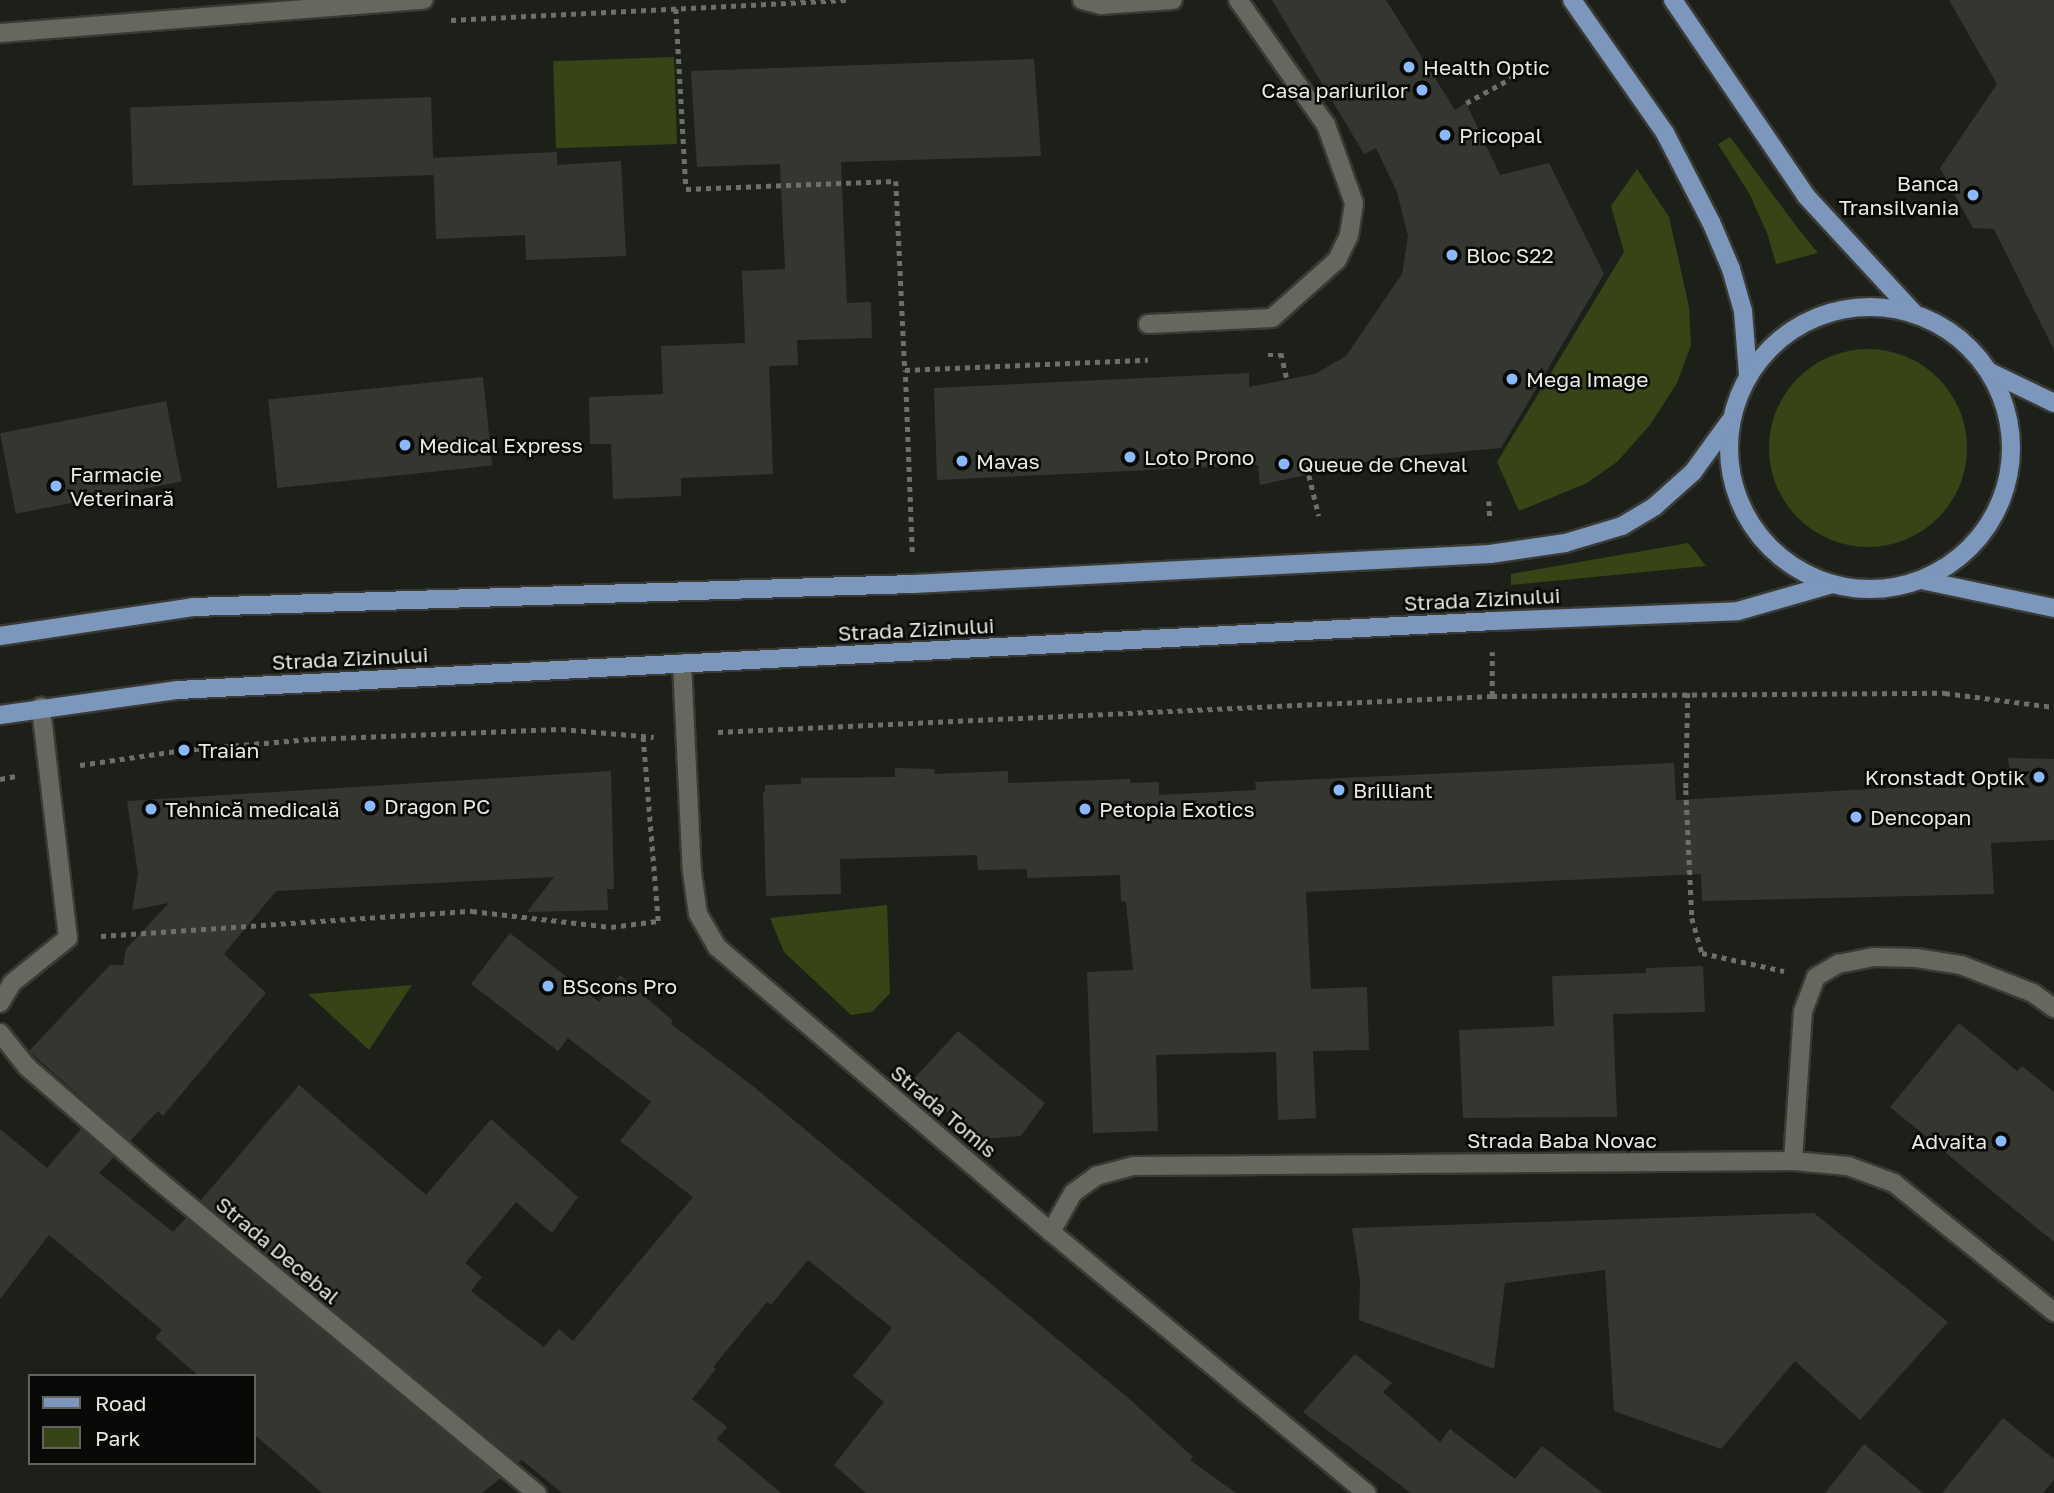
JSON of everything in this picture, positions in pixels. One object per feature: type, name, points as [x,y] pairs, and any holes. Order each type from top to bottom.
[{"type":"main road","points":[[1573,0],[1665,133],[1711,222],[1731,270],[1743,311],[1748,374]]},
{"type":"main road","points":[[1673,0],[1806,196],[1845,242],[1913,312],[1957,335],[1975,352],[1990,372],[2010,423],[2012,451],[2006,487],[1986,529],[1968,550],[1921,580],[1892,587],[1862,589],[1832,584],[1807,575],[1785,561],[1765,544],[1749,522],[1730,473],[1730,421],[1748,374],[1772,345],[1803,323],[1838,310],[1876,306],[1913,312]]},
{"type":"main road","points":[[1990,372],[2054,403]]},
{"type":"main road","name":"Strada Zizinului","points":[[0,636],[193,607],[913,584],[1490,554],[1565,543],[1622,526],[1655,506],[1693,472],[1730,421]]},
{"type":"main road","points":[[1921,580],[2054,608]]},
{"type":"main road","name":"Strada Zizinului","points":[[0,715],[40,707],[178,690],[1738,611],[1832,584]]},
{"type":"street","points":[[0,33],[424,0]]},
{"type":"street","points":[[1082,0],[1101,5],[1173,0]]},
{"type":"street","points":[[1148,324],[1272,318],[1337,260],[1349,235],[1354,203],[1326,124],[1238,0]]},
{"type":"street","name":"Strada Tomis","points":[[682,663],[692,872],[698,914],[717,947],[1051,1232],[1367,1493]]},
{"type":"street","points":[[0,1003],[12,983],[68,938],[40,707]]},
{"type":"street","points":[[1793,1161],[1803,1012],[1816,977],[1838,964],[1874,957],[1916,958],[1961,965],[2033,993],[2054,1008]]},
{"type":"street","name":"Strada Decebal","points":[[0,1033],[27,1068],[158,1180],[537,1493]]},
{"type":"street","name":"Strada Baba Novac","points":[[1051,1232],[1073,1193],[1096,1176],[1133,1166],[1793,1161],[1848,1166],[1894,1182],[2054,1311]]},
{"type":"path","points":[[728,6],[730,0]]},
{"type":"path","points":[[676,9],[686,189],[896,181],[913,584]]},
{"type":"path","points":[[1466,103],[1535,65]]},
{"type":"path","points":[[1253,356],[1281,355]]},
{"type":"path","points":[[905,370],[1156,360]]},
{"type":"path","points":[[1309,475],[1319,516]]},
{"type":"path","points":[[1688,693],[1686,790],[1691,905],[1702,953],[1816,977]]},
{"type":"path","points":[[0,779],[49,769],[184,750],[311,739],[561,729],[643,738],[685,733],[1478,697],[1688,693],[1945,693],[2054,707]]},
{"type":"path","points":[[68,938],[472,911],[611,927],[658,921],[643,738]]},
{"type":"green space","points":[[674,57],[677,144],[556,148],[553,61]]},
{"type":"green space","points":[[1730,137],[1818,253],[1776,264],[1767,233],[1749,193],[1718,144]]},
{"type":"green space","points":[[1637,169],[1669,217],[1689,307],[1691,345],[1677,383],[1650,425],[1617,462],[1587,483],[1519,511],[1497,462],[1624,252],[1611,206]]},
{"type":"green space","points":[[1868,349],[1906,356],[1938,378],[1960,410],[1967,448],[1960,486],[1938,518],[1906,540],[1868,547],[1830,540],[1798,518],[1776,486],[1769,448],[1776,410],[1798,378],[1830,356]]},
{"type":"green space","points":[[1688,543],[1706,566],[1511,585],[1511,574]]},
{"type":"green space","points":[[887,905],[890,993],[872,1012],[851,1015],[784,952],[770,918]]},
{"type":"green space","points":[[412,985],[369,1050],[308,994]]},
{"type":"building","name":"Bloc S22","points":[[1272,0],[1386,0],[1455,110],[1466,103],[1500,175],[1549,163],[1604,274],[1501,448],[1379,459],[1260,485],[1258,465],[937,480],[934,388],[1249,373],[1249,387],[1315,374],[1346,356],[1402,274],[1408,236],[1397,192],[1376,148],[1364,154]]},
{"type":"building","points":[[1949,0],[2054,0],[2054,350],[1994,229],[1973,228],[1940,168],[1997,84]]},
{"type":"building","points":[[1034,59],[1041,156],[841,162],[847,303],[871,302],[872,338],[797,340],[798,365],[769,366],[773,474],[681,478],[681,496],[613,499],[611,444],[590,444],[589,397],[663,394],[661,346],[745,343],[742,271],[785,269],[780,164],[697,167],[691,71]]},
{"type":"building","points":[[431,97],[434,175],[133,185],[130,108]]},
{"type":"building","points":[[557,152],[557,165],[621,161],[626,256],[526,260],[525,235],[436,239],[433,158]]},
{"type":"building","points":[[483,377],[492,466],[277,488],[268,400]]},
{"type":"building","points":[[166,401],[182,481],[16,514],[0,433]]},
{"type":"building","points":[[2008,758],[2054,759],[2054,840],[1991,843],[1994,894],[1702,901],[1701,874],[1306,892],[1311,989],[1367,987],[1369,1050],[1313,1051],[1316,1118],[1278,1120],[1276,1052],[1156,1055],[1158,1131],[1093,1133],[1087,972],[1133,970],[1126,902],[1121,901],[1120,875],[1027,878],[1027,869],[978,870],[977,855],[840,859],[841,894],[766,896],[765,785],[801,784],[801,778],[895,777],[895,768],[934,769],[935,774],[1008,771],[1008,783],[1130,779],[1130,783],[1159,782],[1159,795],[1256,790],[1255,782],[1674,763],[1676,800],[2011,781]]},
{"type":"building","points":[[611,771],[614,889],[607,889],[608,910],[527,912],[554,877],[276,891],[224,954],[266,993],[163,1116],[158,1111],[130,1141],[29,1051],[110,965],[123,965],[126,949],[169,903],[132,910],[138,874],[127,801]]},
{"type":"building","points":[[510,933],[599,1002],[620,975],[673,1021],[671,1024],[754,1087],[1126,1396],[1193,1457],[1190,1460],[1236,1493],[866,1493],[834,1465],[884,1402],[853,1376],[892,1328],[808,1260],[771,1305],[767,1302],[713,1367],[716,1369],[692,1399],[727,1427],[717,1439],[781,1493],[562,1493],[522,1460],[518,1463],[201,1200],[299,1085],[426,1195],[491,1119],[578,1197],[552,1233],[516,1202],[465,1263],[482,1277],[471,1291],[544,1347],[559,1329],[573,1341],[693,1197],[620,1141],[651,1102],[568,1038],[558,1051],[471,984]]},
{"type":"building","points":[[1703,966],[1705,1012],[1613,1014],[1617,1117],[1463,1118],[1459,1030],[1554,1026],[1552,976],[1646,973],[1646,968]]},
{"type":"building","points":[[1959,1023],[2017,1071],[2022,1066],[2054,1092],[2054,1242],[1890,1107]]},
{"type":"building","points":[[958,1031],[1045,1103],[1021,1136],[980,1139],[911,1082]]},
{"type":"building","points":[[0,1129],[47,1168],[81,1129],[114,1157],[99,1173],[173,1232],[186,1218],[501,1478],[482,1493],[322,1493],[256,1436],[256,1374],[197,1374],[155,1338],[162,1330],[49,1235],[0,1299]]},
{"type":"building","points":[[1814,1213],[1948,1322],[1860,1420],[1795,1361],[1721,1449],[1614,1411],[1605,1270],[1505,1283],[1494,1369],[1359,1320],[1360,1280],[1352,1228]]},
{"type":"building","points":[[1355,1354],[1392,1383],[1383,1392],[1440,1442],[1450,1429],[1515,1479],[1542,1446],[1603,1493],[1411,1493],[1303,1412]]},
{"type":"building","points":[[2003,1418],[2054,1459],[2054,1480],[2043,1493],[1942,1493]]},
{"type":"building","points":[[1864,1444],[1923,1493],[1825,1493]]},
{"type":"place","name":"Health Optic","points":[[1409,67]]},
{"type":"place","name":"Casa pariurilor","points":[[1422,90]]},
{"type":"place","name":"Pricopal","points":[[1445,135]]},
{"type":"place","name":"Banca Transilvania","points":[[1973,195]]},
{"type":"place","name":"Bloc S22","points":[[1452,255]]},
{"type":"place","name":"Mega Image","points":[[1512,379]]},
{"type":"place","name":"Medical Express","points":[[405,445]]},
{"type":"place","name":"Loto Prono","points":[[1130,457]]},
{"type":"place","name":"Mavas","points":[[962,461]]},
{"type":"place","name":"Queue de Cheval","points":[[1284,464]]},
{"type":"place","name":"Farmacie Veterinară","points":[[56,486]]},
{"type":"place","name":"Traian","points":[[184,750]]},
{"type":"place","name":"Kronstadt Optik","points":[[2039,777]]},
{"type":"place","name":"Brilliant","points":[[1339,790]]},
{"type":"place","name":"Dragon PC","points":[[370,806]]},
{"type":"place","name":"Tehnică medicală","points":[[151,809]]},
{"type":"place","name":"Petopia Exotics","points":[[1085,809]]},
{"type":"place","name":"Dencopan","points":[[1856,817]]},
{"type":"place","name":"BScons Pro","points":[[548,986]]},
{"type":"place","name":"Advaita","points":[[2001,1141]]}]
